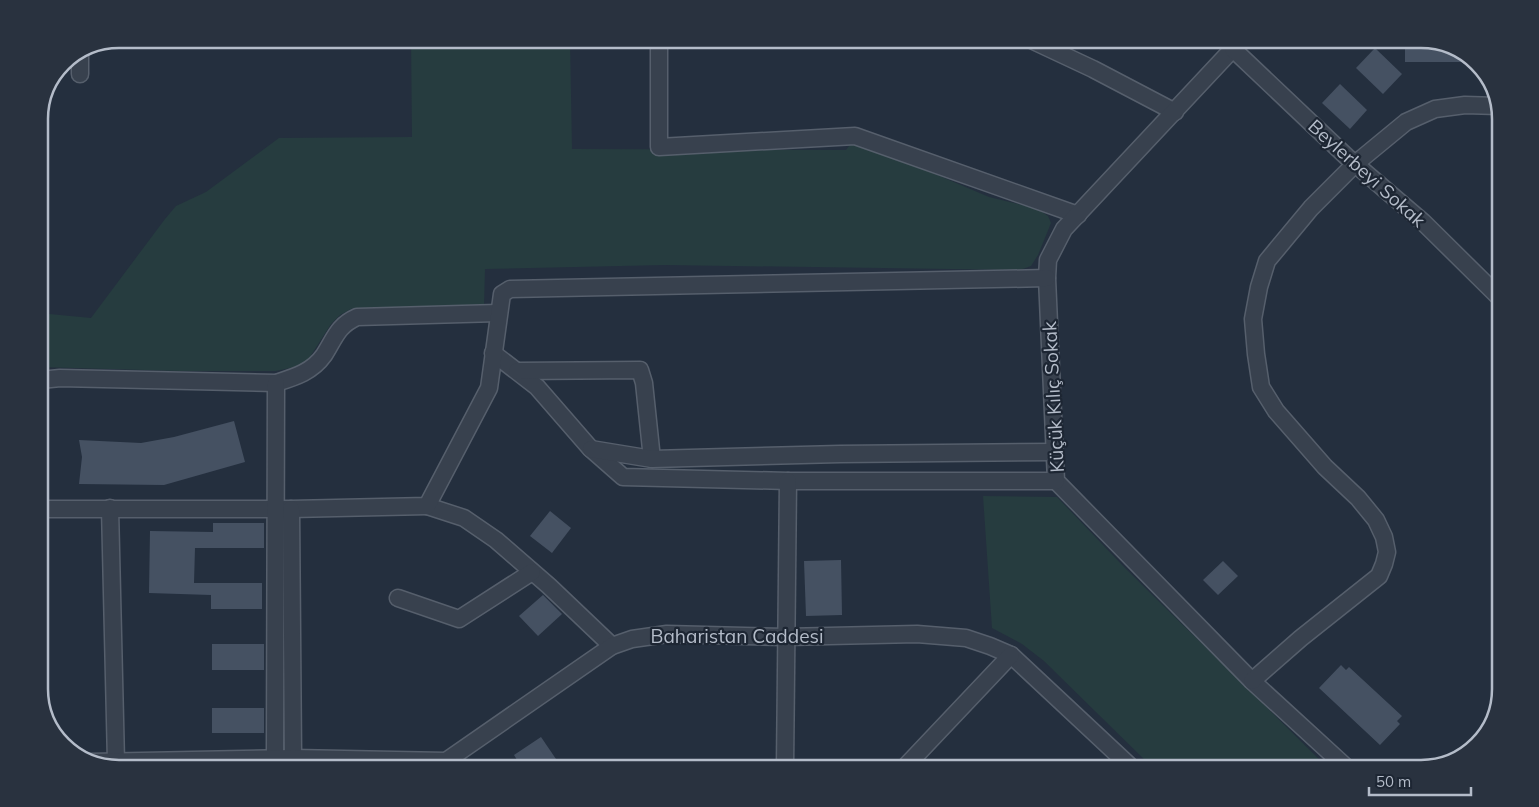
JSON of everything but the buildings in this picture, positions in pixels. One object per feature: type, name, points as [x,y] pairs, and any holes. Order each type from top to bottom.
[{"type":"street","points":[[659,48],[659,147],[855,136],[1078,215]]},
{"type":"street","points":[[1048,48],[1094,69],[1175,112]]},
{"type":"street","name":"Küçük Kılıç Sokak","points":[[1233,48],[1064,229],[1048,260],[1047,278],[1056,482],[1252,681],[1338,760]]},
{"type":"street","name":"Beylerbeyi Sokak","points":[[1241,48],[1355,164],[1422,222],[1491,290]]},
{"type":"street","points":[[80,59],[80,74]]},
{"type":"street","points":[[1252,681],[1301,638],[1379,576],[1387,552],[1384,537],[1376,520],[1358,498],[1325,467],[1276,411],[1262,387],[1256,354],[1253,319],[1258,287],[1267,261],[1312,208],[1355,164],[1406,122],[1435,109],[1464,105],[1490,106]]},
{"type":"street","points":[[427,506],[489,388],[502,294],[510,289],[1047,278]]},
{"type":"street","points":[[48,379],[276,383],[299,376],[308,370],[322,357],[338,329],[357,317],[498,313]]},
{"type":"street","points":[[493,353],[537,387],[590,448],[623,477],[788,481],[1056,482]]},
{"type":"street","points":[[517,371],[640,370],[644,383],[652,459]]},
{"type":"street","points":[[276,383],[284,509],[293,758]]},
{"type":"street","points":[[590,448],[652,459],[840,454],[1055,452]]},
{"type":"street","points":[[785,760],[788,481]]},
{"type":"street","points":[[48,509],[284,509],[427,506],[464,518],[496,540],[612,646]]},
{"type":"street","points":[[110,508],[116,760]]},
{"type":"street","points":[[275,759],[284,509]]},
{"type":"street","points":[[398,598],[459,620],[532,572]]},
{"type":"street","name":"Baharistan Caddesi","points":[[453,760],[612,646],[632,639],[667,634],[786,637],[917,634],[966,638],[1011,655],[1123,760]]},
{"type":"street","points":[[912,760],[1011,655]]},
{"type":"street","name":"Baharistan Caddesi","points":[[270,760],[293,758],[337,760]]},
{"type":"green space","points":[[411,48],[570,48],[572,149],[846,150],[853,141],[989,197],[1038,209],[1048,216],[1051,223],[1038,255],[1031,266],[1020,270],[665,265],[485,269],[484,307],[353,308],[340,315],[331,324],[308,360],[295,367],[276,371],[179,371],[48,367],[48,314],[91,318],[176,206],[206,192],[279,138],[412,137]]},
{"type":"green space","points":[[983,496],[1057,497],[1125,568],[1320,760],[1145,760],[1044,661],[1022,644],[992,628]]}]
